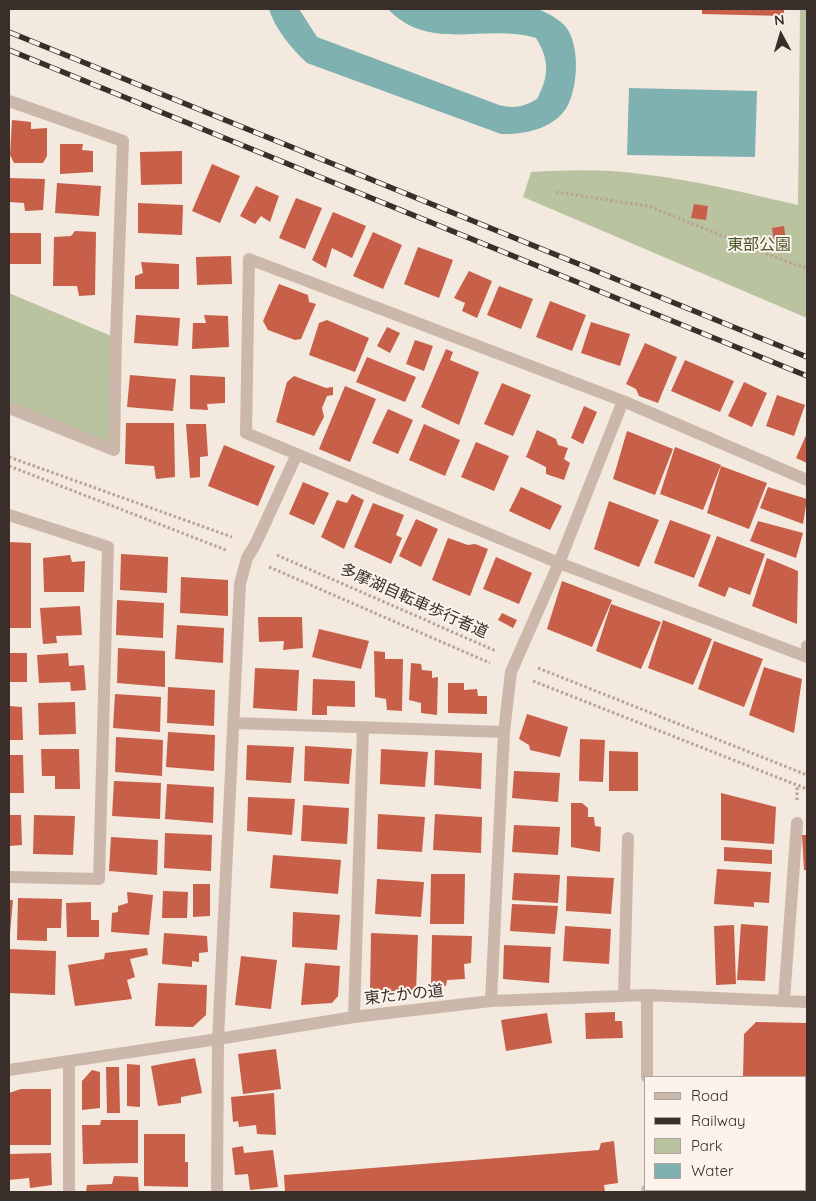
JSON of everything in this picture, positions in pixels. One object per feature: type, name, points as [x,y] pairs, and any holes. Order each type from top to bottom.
[{"type":"street","points":[[9,101],[123,141],[114,450],[9,408]]},
{"type":"street","points":[[807,480],[623,401],[249,259],[246,433],[559,563],[807,657],[807,646]]},
{"type":"street","points":[[491,1001],[504,732],[511,672],[559,563],[623,401]]},
{"type":"street","points":[[217,1192],[218,1039],[240,584],[247,558],[255,545],[296,454]]},
{"type":"street","points":[[9,515],[108,547],[100,878],[9,877]]},
{"type":"street","points":[[234,723],[504,732]]},
{"type":"street","points":[[354,1017],[363,728]]},
{"type":"street","points":[[784,1000],[797,823]]},
{"type":"street","points":[[624,996],[628,838]]},
{"type":"street","points":[[647,995],[647,1076]]},
{"type":"street","name":"東たかの道","points":[[9,1070],[354,1017],[491,1001],[647,995],[807,1002]]},
{"type":"street","points":[[69,1061],[69,1192]]},
{"type":"path","points":[[556,192],[648,206],[807,268]]},
{"type":"path","name":"多摩湖自転車歩行者道","points":[[9,457],[255,545],[517,660],[807,775]]},
{"type":"path","points":[[9,466],[247,558],[511,672],[807,788]]},
{"type":"green space","name":"東部公園","points":[[800,9],[807,9],[807,318],[523,197],[531,172],[573,170],[627,172],[681,180],[798,205]]},
{"type":"green space","points":[[9,293],[116,338],[114,450],[9,408]]},
{"type":"water","points":[[269,9],[299,9],[317,37],[499,105],[514,107],[528,104],[537,99],[544,83],[546,61],[536,38],[517,34],[497,33],[439,34],[421,30],[404,22],[388,9],[537,9],[560,21],[571,35],[574,44],[576,66],[574,87],[563,113],[548,125],[520,133],[501,134],[307,63],[275,24]]},
{"type":"water","points":[[629,88],[757,91],[755,157],[627,155]]},
{"type":"building","points":[[702,9],[784,9],[784,16],[702,14]]},
{"type":"building","points":[[12,120],[31,122],[31,129],[47,128],[47,156],[43,163],[14,163],[10,155]]},
{"type":"building","points":[[60,144],[83,144],[82,150],[93,151],[93,172],[60,174]]},
{"type":"building","points":[[182,151],[182,184],[141,185],[140,152]]},
{"type":"building","points":[[212,164],[240,176],[220,223],[192,211]]},
{"type":"building","points":[[9,178],[45,179],[43,210],[25,211],[24,203],[9,202]]},
{"type":"building","points":[[57,183],[101,186],[99,216],[55,213]]},
{"type":"building","points":[[256,186],[279,196],[270,222],[261,216],[255,224],[240,216]]},
{"type":"building","points":[[296,198],[322,208],[305,249],[279,238]]},
{"type":"building","points":[[138,203],[183,205],[182,235],[138,233]]},
{"type":"building","points":[[694,204],[708,206],[706,220],[691,218]]},
{"type":"building","points":[[333,212],[366,226],[352,258],[332,248],[326,268],[312,260]]},
{"type":"building","points":[[784,226],[787,247],[775,249],[772,228]]},
{"type":"building","points":[[75,231],[96,232],[95,295],[79,296],[77,286],[53,286],[54,237],[71,236]]},
{"type":"building","points":[[373,232],[402,245],[383,289],[353,276]]},
{"type":"building","points":[[9,233],[41,233],[41,264],[9,264]]},
{"type":"building","points":[[418,247],[453,260],[439,298],[404,284]]},
{"type":"building","points":[[231,256],[232,284],[197,285],[196,257]]},
{"type":"building","points":[[141,262],[179,264],[179,289],[135,289],[135,276],[143,273]]},
{"type":"building","points":[[469,271],[492,281],[477,318],[462,311],[465,303],[454,298]]},
{"type":"building","points":[[279,284],[308,295],[309,302],[316,304],[301,339],[295,340],[268,330],[263,321]]},
{"type":"building","points":[[499,286],[533,299],[521,329],[487,315]]},
{"type":"building","points":[[550,301],[586,315],[572,351],[536,337]]},
{"type":"building","points":[[136,315],[180,318],[178,346],[134,343]]},
{"type":"building","points":[[204,315],[228,316],[229,347],[192,349],[193,323],[206,323]]},
{"type":"building","points":[[327,320],[369,338],[355,372],[309,355],[319,323]]},
{"type":"building","points":[[591,322],[630,334],[620,366],[581,353]]},
{"type":"building","points":[[387,327],[400,333],[390,353],[377,346]]},
{"type":"building","points":[[415,340],[433,346],[424,371],[406,364]]},
{"type":"building","points":[[645,343],[677,357],[658,403],[639,396],[636,389],[626,384]]},
{"type":"building","points":[[446,349],[453,352],[450,360],[479,372],[459,425],[421,407]]},
{"type":"building","points":[[367,357],[416,377],[405,402],[356,382]]},
{"type":"building","points":[[685,360],[734,381],[720,412],[671,391]]},
{"type":"building","points":[[130,375],[176,379],[173,411],[127,407]]},
{"type":"building","points":[[190,375],[225,377],[225,403],[207,404],[208,410],[190,409]]},
{"type":"building","points":[[294,376],[326,388],[333,387],[333,395],[327,396],[322,408],[324,417],[314,436],[276,422],[287,382]]},
{"type":"building","points":[[744,382],[767,393],[752,427],[728,416]]},
{"type":"building","points":[[502,383],[531,395],[513,436],[484,424]]},
{"type":"building","points":[[345,386],[376,399],[350,462],[319,449]]},
{"type":"building","points":[[777,395],[805,405],[794,436],[766,426]]},
{"type":"building","points":[[584,406],[597,412],[583,444],[571,438]]},
{"type":"building","points":[[388,409],[413,420],[398,454],[372,443]]},
{"type":"building","points":[[126,423],[174,423],[175,477],[156,479],[154,466],[125,464]]},
{"type":"building","points":[[186,424],[206,424],[208,456],[200,457],[200,477],[190,478]]},
{"type":"building","points":[[424,424],[460,440],[445,476],[409,460]]},
{"type":"building","points":[[537,430],[556,439],[558,445],[568,448],[564,459],[570,463],[564,480],[546,474],[546,467],[526,457]]},
{"type":"building","points":[[627,431],[673,449],[655,495],[613,479]]},
{"type":"building","points":[[807,433],[807,463],[796,458]]},
{"type":"building","points":[[476,442],[509,456],[494,491],[461,477]]},
{"type":"building","points":[[224,445],[275,466],[258,506],[208,486]]},
{"type":"building","points":[[675,447],[721,465],[703,510],[660,494]]},
{"type":"building","points":[[721,466],[767,483],[749,529],[707,513]]},
{"type":"building","points":[[303,482],[329,493],[314,525],[289,514]]},
{"type":"building","points":[[521,487],[562,506],[550,530],[509,511]]},
{"type":"building","points":[[768,487],[807,499],[803,524],[760,508]]},
{"type":"building","points":[[352,494],[364,500],[344,549],[321,537],[337,500],[347,503]]},
{"type":"building","points":[[609,501],[659,520],[639,567],[594,549]]},
{"type":"building","points":[[373,503],[404,515],[396,535],[402,538],[391,564],[354,547]]},
{"type":"building","points":[[416,519],[438,529],[421,567],[399,556]]},
{"type":"building","points":[[670,520],[711,535],[694,578],[654,563]]},
{"type":"building","points":[[758,521],[803,533],[796,558],[750,541]]},
{"type":"building","points":[[717,536],[765,554],[750,595],[729,587],[725,597],[698,586]]},
{"type":"building","points":[[448,538],[488,549],[470,596],[432,580]]},
{"type":"building","points":[[9,542],[31,543],[31,628],[9,628]]},
{"type":"building","points":[[121,554],[168,557],[167,593],[120,590]]},
{"type":"building","points":[[70,555],[72,562],[85,561],[84,592],[44,592],[43,558]]},
{"type":"building","points":[[496,557],[532,573],[519,604],[483,589]]},
{"type":"building","points":[[767,558],[798,571],[797,624],[752,606]]},
{"type":"building","points":[[181,577],[228,580],[228,616],[180,613]]},
{"type":"building","points":[[562,581],[612,600],[592,647],[547,629]]},
{"type":"building","points":[[117,600],[164,603],[163,638],[116,635]]},
{"type":"building","points":[[611,604],[661,622],[641,669],[596,651]]},
{"type":"building","points":[[80,606],[82,635],[56,636],[57,643],[43,644],[40,608]]},
{"type":"building","points":[[502,613],[517,620],[513,628],[498,620]]},
{"type":"building","points":[[258,617],[302,617],[303,648],[283,650],[284,641],[259,642]]},
{"type":"building","points":[[663,620],[712,639],[693,685],[648,668]]},
{"type":"building","points":[[177,625],[224,628],[223,663],[175,659]]},
{"type":"building","points":[[319,629],[369,641],[361,669],[312,657]]},
{"type":"building","points":[[714,641],[763,659],[744,707],[698,689]]},
{"type":"building","points":[[118,648],[165,651],[165,687],[117,683]]},
{"type":"building","points":[[374,651],[385,652],[385,659],[403,659],[402,711],[387,710],[386,699],[375,697]]},
{"type":"building","points":[[9,653],[27,653],[27,682],[9,682]]},
{"type":"building","points":[[68,653],[69,666],[84,665],[86,690],[71,691],[70,682],[39,683],[37,655]]},
{"type":"building","points":[[411,663],[421,664],[422,670],[432,671],[432,678],[438,677],[437,715],[421,713],[421,703],[409,700]]},
{"type":"building","points":[[764,667],[802,679],[794,733],[749,715]]},
{"type":"building","points":[[255,668],[299,670],[297,711],[253,708]]},
{"type":"building","points":[[313,679],[355,681],[355,707],[327,706],[327,715],[312,715]]},
{"type":"building","points":[[448,683],[464,683],[464,690],[477,689],[478,696],[487,696],[487,714],[448,713]]},
{"type":"building","points":[[168,687],[215,690],[214,726],[167,723]]},
{"type":"building","points":[[115,694],[161,697],[160,732],[113,728]]},
{"type":"building","points":[[75,702],[76,734],[39,735],[38,703]]},
{"type":"building","points":[[9,706],[22,707],[23,740],[9,740]]},
{"type":"building","points":[[527,714],[568,727],[560,757],[530,750],[529,745],[519,739]]},
{"type":"building","points":[[168,732],[215,735],[214,771],[166,767]]},
{"type":"building","points":[[116,737],[163,740],[162,776],[115,772]]},
{"type":"building","points":[[580,739],[605,740],[603,782],[579,781]]},
{"type":"building","points":[[247,745],[294,747],[291,783],[246,780]]},
{"type":"building","points":[[305,746],[352,749],[349,784],[304,781]]},
{"type":"building","points":[[41,749],[79,749],[80,789],[55,789],[55,776],[42,776]]},
{"type":"building","points":[[381,749],[428,752],[425,787],[380,784]]},
{"type":"building","points":[[435,750],[482,753],[481,789],[434,785]]},
{"type":"building","points":[[609,751],[638,752],[638,791],[609,791]]},
{"type":"building","points":[[9,755],[23,755],[24,793],[9,793]]},
{"type":"building","points":[[514,771],[560,773],[558,802],[512,798]]},
{"type":"building","points":[[114,781],[161,783],[160,819],[112,816]]},
{"type":"building","points":[[167,784],[214,787],[213,823],[165,819]]},
{"type":"building","points":[[721,793],[776,807],[774,844],[721,840]]},
{"type":"building","points":[[248,797],[295,799],[292,835],[247,831]]},
{"type":"building","points":[[571,803],[582,803],[588,808],[588,817],[594,817],[595,826],[601,827],[600,852],[571,847]]},
{"type":"building","points":[[303,805],[349,808],[347,844],[301,841]]},
{"type":"building","points":[[378,814],[425,817],[422,852],[377,849]]},
{"type":"building","points":[[435,814],[482,817],[481,853],[433,850]]},
{"type":"building","points":[[9,815],[21,815],[22,845],[9,846]]},
{"type":"building","points":[[34,815],[75,816],[73,855],[33,854]]},
{"type":"building","points":[[514,825],[560,827],[558,855],[512,852]]},
{"type":"building","points":[[165,833],[212,835],[211,871],[164,868]]},
{"type":"building","points":[[802,835],[807,835],[807,870],[804,870]]},
{"type":"building","points":[[111,837],[158,840],[157,875],[109,871]]},
{"type":"building","points":[[724,847],[772,850],[772,864],[724,861]]},
{"type":"building","points":[[273,855],[341,860],[338,894],[270,888]]},
{"type":"building","points":[[717,869],[771,872],[769,903],[754,902],[754,907],[714,904]]},
{"type":"building","points":[[514,873],[560,875],[558,903],[512,900]]},
{"type":"building","points":[[431,874],[465,874],[464,924],[430,924]]},
{"type":"building","points":[[567,876],[614,878],[611,914],[566,911]]},
{"type":"building","points":[[377,879],[424,882],[421,917],[375,914]]},
{"type":"building","points":[[193,884],[210,884],[210,916],[193,917]]},
{"type":"building","points":[[163,891],[188,892],[187,918],[162,918]]},
{"type":"building","points":[[127,892],[153,895],[149,935],[111,932],[112,913],[118,912],[118,906],[128,903]]},
{"type":"building","points":[[18,898],[62,899],[61,928],[47,928],[47,941],[17,940]]},
{"type":"building","points":[[9,900],[13,900],[10,933],[9,933]]},
{"type":"building","points":[[91,902],[91,920],[99,920],[99,937],[67,937],[66,903]]},
{"type":"building","points":[[512,904],[558,906],[555,934],[510,931]]},
{"type":"building","points":[[293,912],[340,915],[337,950],[292,947]]},
{"type":"building","points":[[741,924],[768,926],[765,981],[737,980]]},
{"type":"building","points":[[734,925],[736,984],[716,985],[714,926]]},
{"type":"building","points":[[565,926],[611,929],[609,964],[563,961]]},
{"type":"building","points":[[164,933],[207,936],[208,952],[199,953],[199,962],[192,961],[192,967],[162,964]]},
{"type":"building","points":[[371,933],[418,935],[416,993],[370,992]]},
{"type":"building","points":[[432,935],[472,936],[471,963],[464,964],[465,979],[447,980],[446,986],[431,985]]},
{"type":"building","points":[[504,945],[551,947],[549,983],[503,979]]},
{"type":"building","points":[[147,948],[148,955],[130,959],[135,977],[127,980],[132,999],[75,1006],[68,965],[104,959],[105,953]]},
{"type":"building","points":[[9,949],[56,951],[55,995],[9,993]]},
{"type":"building","points":[[241,956],[277,960],[271,1009],[235,1005]]},
{"type":"building","points":[[305,963],[340,966],[338,996],[332,1003],[301,1005]]},
{"type":"building","points":[[158,983],[207,985],[206,1015],[193,1027],[155,1026]]},
{"type":"building","points":[[615,1012],[615,1021],[622,1021],[623,1038],[586,1039],[585,1013]]},
{"type":"building","points":[[547,1013],[552,1043],[506,1051],[501,1020]]},
{"type":"building","points":[[756,1022],[807,1023],[807,1092],[806,1076],[743,1076],[744,1034]]},
{"type":"building","points":[[276,1049],[281,1089],[243,1094],[238,1054]]},
{"type":"building","points":[[195,1058],[202,1093],[181,1097],[181,1103],[158,1106],[151,1066]]},
{"type":"building","points":[[127,1064],[140,1065],[140,1107],[127,1106]]},
{"type":"building","points":[[106,1067],[119,1067],[120,1113],[107,1113]]},
{"type":"building","points":[[92,1070],[100,1072],[100,1108],[82,1110],[82,1081]]},
{"type":"building","points":[[21,1089],[51,1089],[51,1145],[9,1145],[9,1093]]},
{"type":"building","points":[[274,1093],[276,1135],[257,1134],[256,1125],[239,1127],[238,1121],[233,1122],[231,1097]]},
{"type":"building","points":[[101,1120],[138,1120],[138,1163],[83,1164],[82,1125],[100,1125]]},
{"type":"building","points":[[144,1134],[185,1134],[185,1162],[188,1162],[188,1187],[144,1186]]},
{"type":"building","points":[[614,1141],[618,1183],[604,1185],[605,1192],[285,1192],[284,1175],[599,1150],[601,1143]]},
{"type":"building","points":[[243,1146],[244,1153],[273,1150],[278,1187],[250,1190],[248,1174],[235,1175],[232,1148]]},
{"type":"building","points":[[51,1153],[52,1185],[30,1188],[29,1178],[9,1180],[9,1154]]},
{"type":"building","points":[[114,1176],[138,1177],[139,1192],[86,1192],[87,1185],[112,1184]]},
{"type":"building","points":[[662,1191],[708,1191],[707,1192]]},
{"type":"building","points":[[722,1191],[767,1191],[767,1192]]},
{"type":"building","points":[[776,1191],[803,1191],[803,1192]]},
{"type":"railway","points":[[9,32],[807,357]]},
{"type":"railway","points":[[9,50],[807,376]]}]
